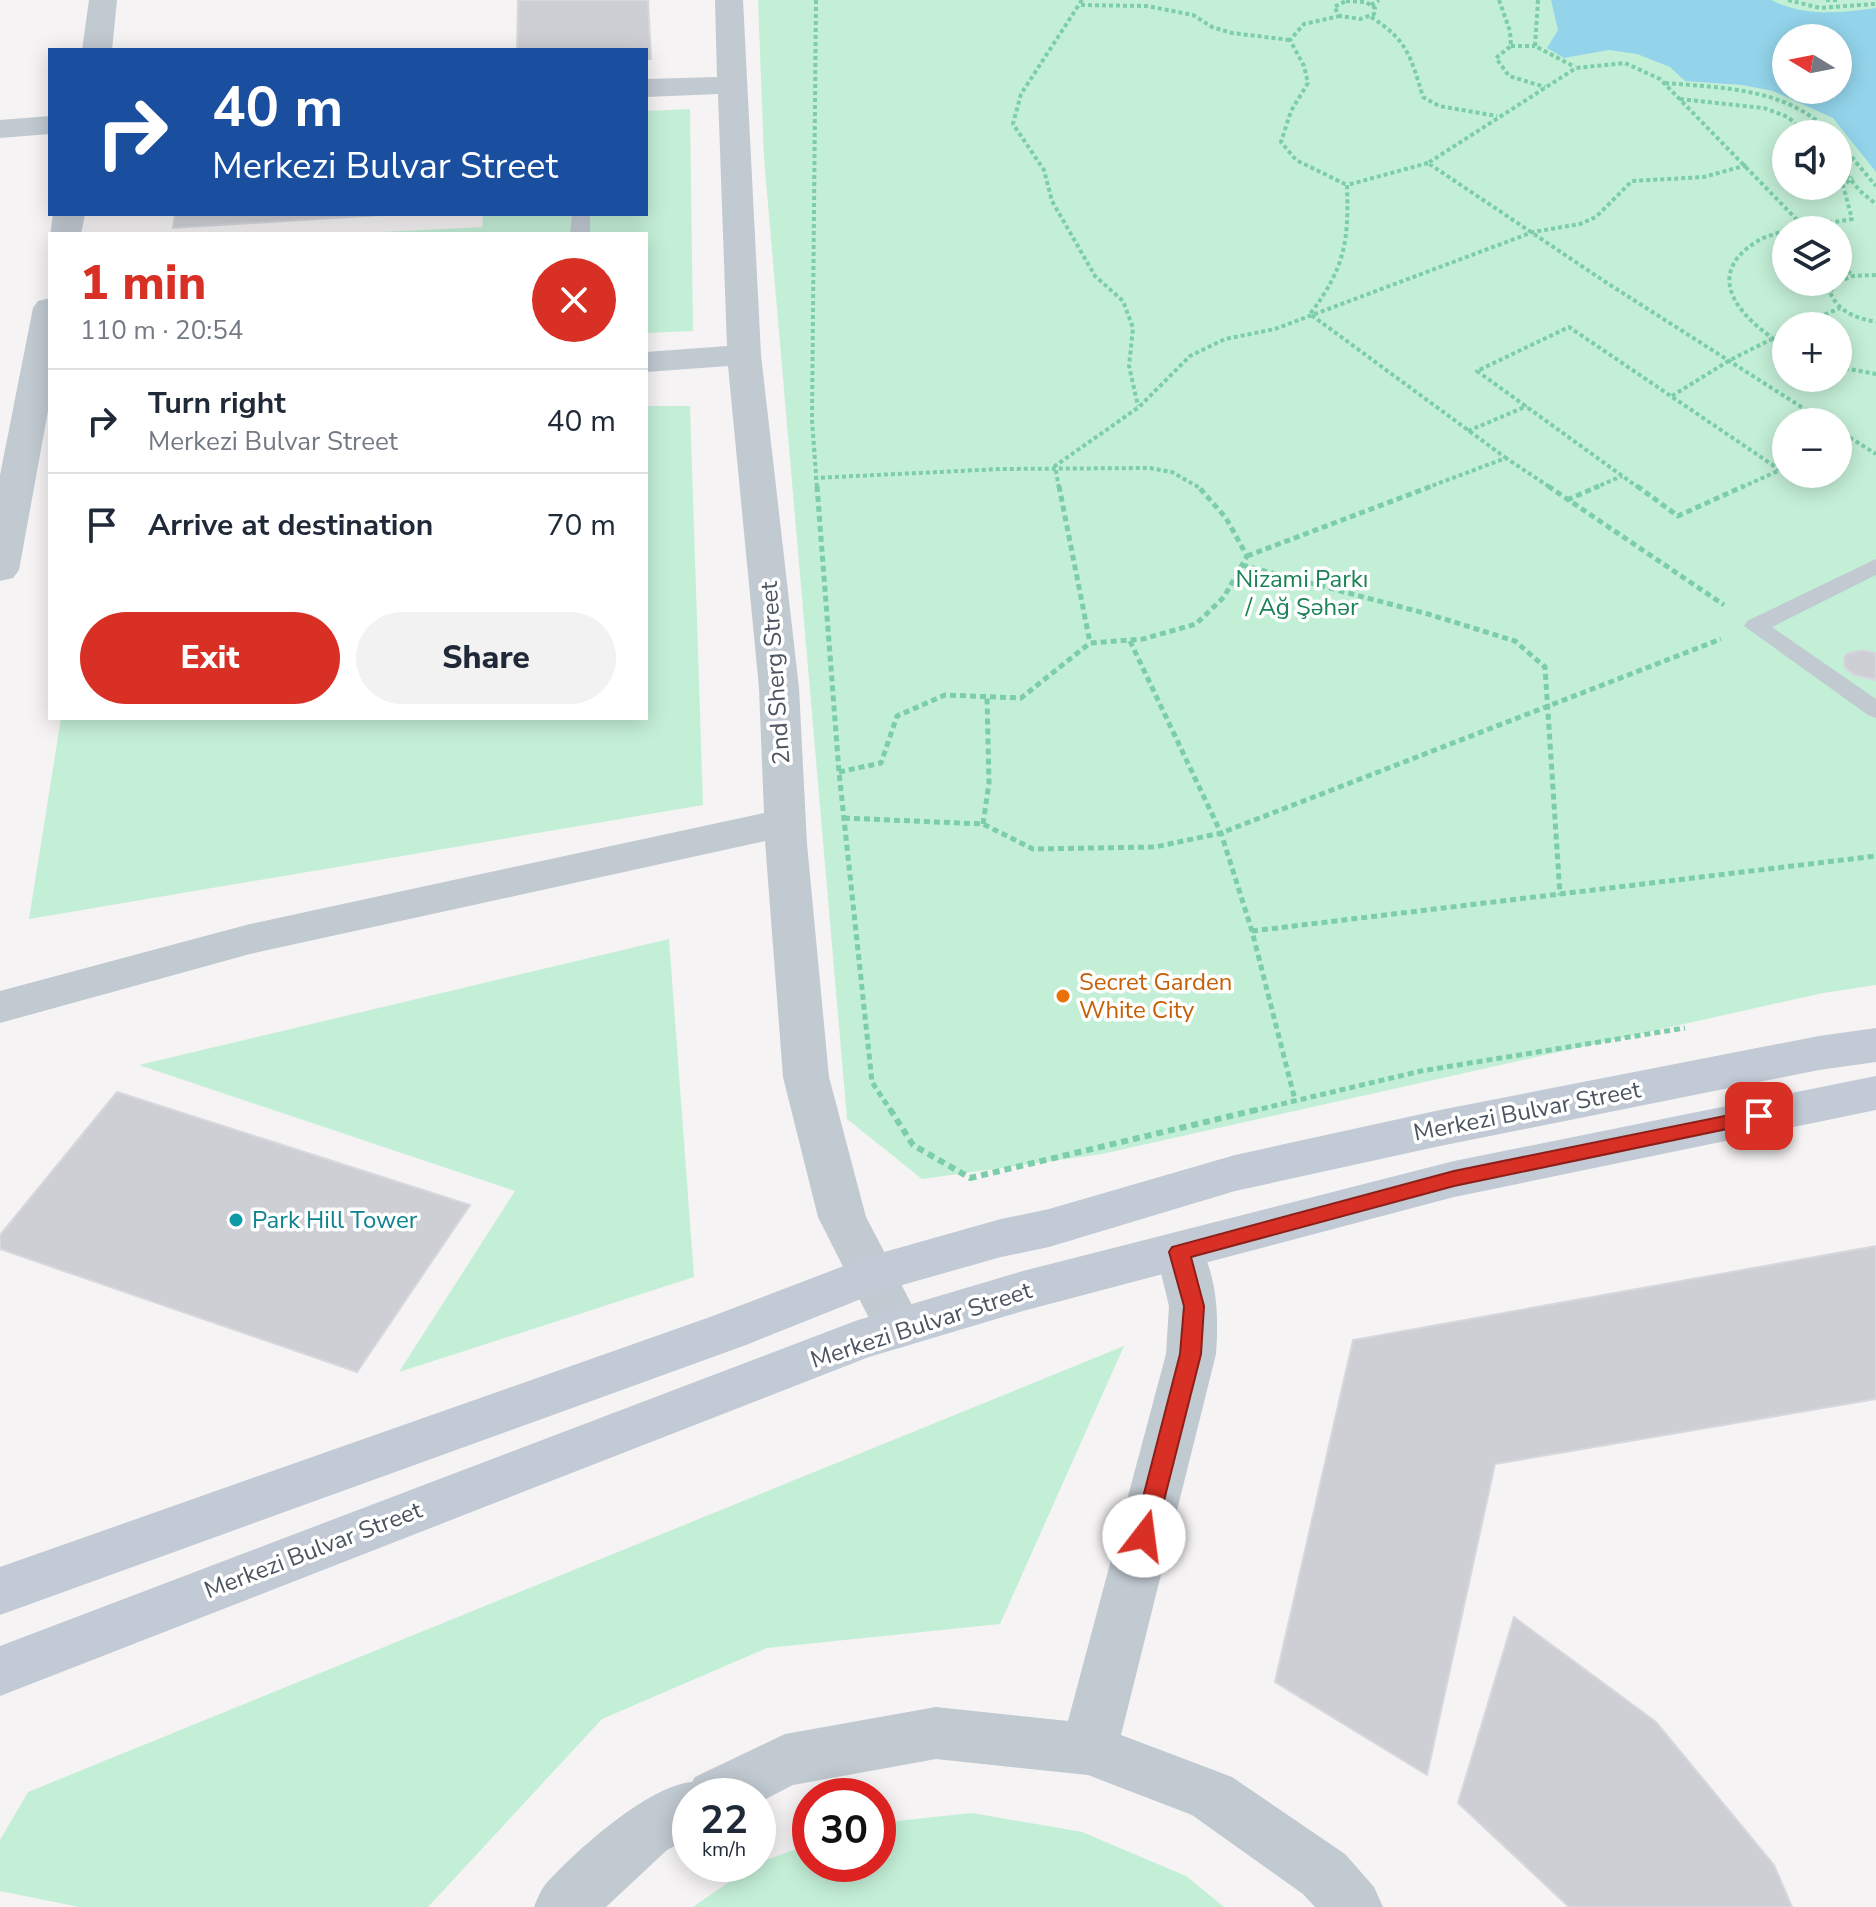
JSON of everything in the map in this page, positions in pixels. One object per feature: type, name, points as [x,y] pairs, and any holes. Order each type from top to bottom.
[{"type":"street","points":[[97,48],[103,0]]},
{"type":"street","name":"2nd Sherg Street","points":[[729,0],[744,355],[779,688],[785,822],[806,1077],[842,1217],[899,1328]]},
{"type":"street","points":[[648,88],[732,85]]},
{"type":"street","points":[[0,129],[48,125]]},
{"type":"street","points":[[0,570],[27,406],[48,317]]},
{"type":"street","points":[[648,362],[744,355]]},
{"type":"street","points":[[0,1007],[250,939],[785,822]]},
{"type":"street","name":"Merkezi Bulvar Street","points":[[0,1591],[728,1331],[870,1275],[1001,1238],[1049,1228],[1235,1173],[1440,1128],[1819,1053],[1876,1045]]},
{"type":"street","name":"Merkezi Bulvar Street","points":[[0,1671],[858,1340],[1023,1291],[1454,1179],[1876,1093]]},
{"type":"street","points":[[1089,1749],[1191,1354],[1194,1306],[1180,1252]]},
{"type":"street","points":[[750,1778],[785,1760],[936,1733],[1089,1749],[1212,1796],[1324,1874],[1353,1907]]},
{"type":"street","points":[[564,1907],[646,1831],[672,1817]]},
{"type":"lane","points":[[1876,566],[1755,626],[1876,710]]},
{"type":"path","points":[[816,0],[814,478],[839,772],[872,1082],[913,1145],[970,1178],[1421,1071],[1698,1026]]},
{"type":"path","points":[[1371,5],[1379,0]]},
{"type":"path","points":[[1499,0],[1510,31],[1511,46]]},
{"type":"path","points":[[1535,46],[1538,0]]},
{"type":"path","points":[[1788,0],[1799,6],[1829,9],[1876,4]]},
{"type":"path","points":[[1826,0],[1840,0]]},
{"type":"path","points":[[1340,16],[1334,7],[1341,2],[1360,1],[1371,5],[1375,11],[1371,17]]},
{"type":"path","points":[[1139,407],[1129,366],[1133,328],[1123,301],[1095,276],[1052,201],[1044,170],[1013,124],[1021,94],[1052,42],[1082,2],[1147,6],[1193,15],[1212,27],[1232,33],[1290,40]]},
{"type":"path","points":[[1290,40],[1301,23],[1340,16],[1353,19],[1371,17],[1395,30],[1412,54],[1423,97],[1439,106],[1498,116]]},
{"type":"path","points":[[1290,40],[1304,66],[1308,83],[1291,111],[1281,142],[1296,160],[1347,185],[1428,163],[1576,68],[1625,63],[1664,83],[1757,92],[1822,120]]},
{"type":"path","points":[[1545,87],[1509,76],[1496,58],[1511,46],[1535,46],[1576,68]]},
{"type":"path","points":[[1664,83],[1795,216]]},
{"type":"path","points":[[1678,99],[1764,108],[1791,120]]},
{"type":"path","points":[[1852,159],[1876,186]]},
{"type":"path","points":[[1428,163],[1607,283],[1804,408]]},
{"type":"path","points":[[1055,466],[1139,407],[1190,356],[1225,339],[1275,329],[1533,232],[1580,224],[1596,217],[1632,181],[1704,177],[1747,165]]},
{"type":"path","points":[[1852,216],[1852,209],[1842,194],[1843,185],[1853,178],[1862,197],[1876,204]]},
{"type":"path","points":[[1310,314],[1330,289],[1346,255],[1347,185]]},
{"type":"path","points":[[1671,396],[1770,339],[1752,326],[1734,306],[1729,285],[1734,262],[1756,242],[1772,236]]},
{"type":"path","points":[[1853,276],[1876,275]]},
{"type":"path","points":[[1832,296],[1840,308],[1850,315],[1876,322]]},
{"type":"path","points":[[1831,312],[1840,308]]},
{"type":"path","points":[[1310,314],[1506,458],[1755,626]]},
{"type":"path","points":[[1569,327],[1671,396],[1780,470],[1678,516],[1477,371],[1569,327]]},
{"type":"path","points":[[1852,370],[1876,374]]},
{"type":"path","points":[[1468,431],[1527,406]]},
{"type":"path","points":[[1852,439],[1876,454]]},
{"type":"path","points":[[839,772],[881,763],[897,716],[945,695],[1021,698],[1090,643],[1130,641],[1196,624],[1224,597],[1247,556],[1506,458]]},
{"type":"path","points":[[814,478],[1055,466],[1171,471],[1198,485],[1227,516],[1247,556]]},
{"type":"path","points":[[1055,466],[1090,643]]},
{"type":"path","points":[[1566,500],[1622,476]]},
{"type":"path","points":[[1242,565],[1428,614],[1515,641],[1545,667],[1560,895]]},
{"type":"path","points":[[844,818],[983,824],[1033,849],[1155,847],[1221,833],[1755,626]]},
{"type":"path","points":[[1130,641],[1221,833],[1252,931],[1295,1100]]},
{"type":"path","points":[[983,824],[989,783],[987,697]]},
{"type":"path","points":[[1252,931],[1876,856]]},
{"type":"green space","name":"Nizami Parkı / Ağ Şəhər","points":[[758,0],[1876,0],[1876,985],[1823,993],[1102,1154],[922,1179],[847,1119],[764,158]]},
{"type":"green space","points":[[690,109],[693,331],[648,333],[648,232],[383,232],[482,227],[483,216],[648,216],[648,111]]},
{"type":"green space","points":[[648,406],[690,406],[703,805],[29,919],[61,720],[648,720]]},
{"type":"green space","points":[[669,939],[694,1277],[399,1372],[515,1191],[139,1065]]},
{"type":"green space","points":[[1124,1346],[1000,1624],[767,1648],[602,1719],[428,1907],[79,1907],[0,1891],[0,1840],[28,1792]]},
{"type":"green space","points":[[972,1813],[1082,1832],[1186,1876],[1224,1907],[693,1907],[729,1882],[776,1882],[776,1856],[792,1851],[792,1882],[896,1882],[896,1821]]},
{"type":"water","points":[[1551,0],[1771,0],[1797,9],[1823,12],[1876,8],[1876,172],[1852,142],[1852,120],[1835,120],[1802,104],[1852,104],[1852,24],[1772,24],[1772,91],[1742,85],[1685,81],[1670,67],[1637,54],[1609,50],[1564,58],[1547,48],[1558,30]]},
{"type":"building","points":[[518,0],[648,0],[651,59],[648,59],[648,48],[517,48]]},
{"type":"building","points":[[175,216],[365,216],[173,228]]},
{"type":"building","points":[[1862,650],[1876,653],[1876,680],[1854,675],[1844,667],[1844,657],[1848,653]]},
{"type":"building","name":"Park Hill Tower","points":[[117,1092],[470,1205],[357,1372],[0,1249],[0,1235]]},
{"type":"building","points":[[1876,1246],[1876,1399],[1495,1464],[1427,1775],[1275,1682],[1353,1340]]},
{"type":"building","points":[[1514,1617],[1656,1722],[1774,1865],[1792,1907],[1569,1907],[1458,1803]]},
{"type":"place","name":"Secret Garden White City","points":[[1063,996]]},
{"type":"place","name":"Park Hill Tower","points":[[236,1220]]},
{"type":"route","points":[[1144,1536],[1191,1354],[1194,1306],[1180,1252],[1454,1179],[1759,1116]]}]
